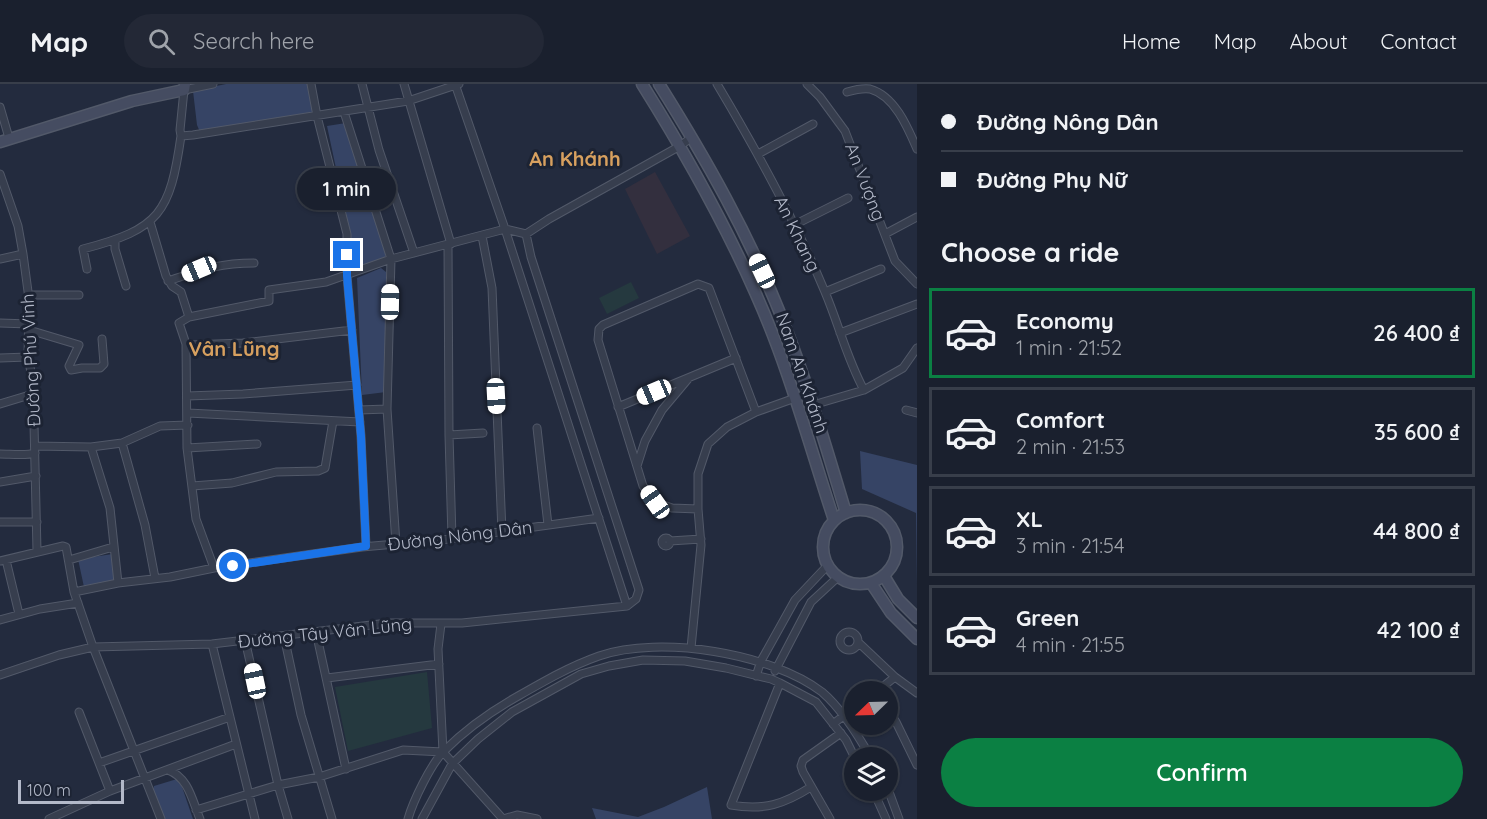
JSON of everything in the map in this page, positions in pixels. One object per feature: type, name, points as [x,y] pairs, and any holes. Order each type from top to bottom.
[{"type":"street","points":[[0,107],[5,140],[184,87],[213,84]]},
{"type":"street","points":[[311,84],[347,234],[347,276],[360,422],[366,546]]},
{"type":"street","points":[[362,84],[379,150],[414,253]]},
{"type":"street","points":[[404,84],[450,244],[449,435],[452,538]]},
{"type":"street","name":"Nam An Khánh","points":[[642,84],[707,193],[756,293],[834,520]]},
{"type":"street","name":"Nam An Khánh","points":[[659,84],[693,137],[720,186],[774,299],[809,393],[846,513]]},
{"type":"street","name":"An Khang","points":[[717,84],[758,154],[794,225],[825,292],[853,370],[864,390]]},
{"type":"street","name":"An Vượng","points":[[807,84],[820,97],[845,131],[895,261],[917,284]]},
{"type":"street","points":[[181,136],[408,102],[457,85],[627,606],[636,599],[639,590],[535,269],[526,234]]},
{"type":"street","points":[[87,269],[83,249],[115,241],[150,222],[163,207],[176,173],[184,87]]},
{"type":"street","points":[[846,92],[858,89],[871,90],[883,96],[896,108],[917,149]]},
{"type":"street","points":[[344,112],[391,260],[387,409],[396,544]]},
{"type":"street","points":[[758,154],[813,124]]},
{"type":"street","points":[[214,568],[196,519],[187,448],[186,344],[180,322],[189,317],[269,301],[270,290],[326,282],[414,253],[505,229],[526,234],[693,137]]},
{"type":"street","name":"Đường Phú Vinh","points":[[0,174],[18,226],[29,295],[28,357],[33,394],[38,551]]},
{"type":"street","points":[[707,193],[720,186]]},
{"type":"street","points":[[794,225],[848,198]]},
{"type":"street","points":[[885,234],[917,217]]},
{"type":"street","points":[[150,222],[168,281],[182,294],[189,317]]},
{"type":"street","points":[[482,236],[492,288],[502,532]]},
{"type":"street","points":[[115,241],[126,286]]},
{"type":"street","points":[[0,259],[23,254]]},
{"type":"street","points":[[168,281],[210,266],[254,263]]},
{"type":"street","points":[[825,292],[880,269]]},
{"type":"street","points":[[698,509],[672,508],[655,502],[643,486],[598,340],[599,329],[603,325],[698,284],[709,288],[756,412]]},
{"type":"street","points":[[29,295],[79,295]]},
{"type":"street","points":[[840,333],[917,304]]},
{"type":"street","points":[[0,323],[29,327],[79,345],[69,366],[71,370],[100,368],[104,364],[102,339]]},
{"type":"street","points":[[186,344],[243,343],[352,330]]},
{"type":"street","points":[[813,405],[864,390],[903,368],[917,348]]},
{"type":"street","points":[[0,358],[28,357]]},
{"type":"street","points":[[618,407],[736,358]]},
{"type":"street","points":[[637,466],[645,441],[662,410],[690,376]]},
{"type":"street","points":[[187,396],[357,385]]},
{"type":"street","points":[[691,648],[701,539],[698,509],[699,474],[708,444],[727,427],[756,412],[809,393]]},
{"type":"street","points":[[0,404],[33,394]]},
{"type":"street","points":[[359,410],[387,409]]},
{"type":"street","points":[[906,410],[917,413]]},
{"type":"street","points":[[188,413],[360,422]]},
{"type":"street","points":[[192,486],[232,483],[276,472],[318,471],[325,468],[333,421]]},
{"type":"street","points":[[0,454],[30,455],[35,450],[122,443],[160,426],[188,425]]},
{"type":"street","points":[[537,428],[548,525]]},
{"type":"street","points":[[449,435],[483,433]]},
{"type":"street","points":[[122,443],[145,526],[155,578]]},
{"type":"street","points":[[187,448],[257,444]]},
{"type":"street","points":[[91,447],[110,508],[118,583]]},
{"type":"street","points":[[0,482],[36,476]]},
{"type":"street","points":[[857,510],[880,515],[895,533],[896,557],[884,576],[872,583],[848,582],[838,577],[828,565],[824,554],[827,530],[834,520],[846,513],[857,510]]},
{"type":"street","name":"Đường Nông Dân","points":[[74,592],[118,583],[366,546],[502,532],[599,518]]},
{"type":"street","points":[[0,522],[37,522]]},
{"type":"street","points":[[670,541],[701,539]]},
{"type":"street","points":[[19,614],[3,561],[38,551],[66,547],[74,592],[93,647],[161,819]]},
{"type":"street","points":[[69,560],[113,547]]},
{"type":"street","points":[[756,676],[761,661],[795,600],[828,565]]},
{"type":"street","points":[[884,576],[898,599],[917,618]]},
{"type":"street","points":[[771,679],[811,602],[838,577]]},
{"type":"street","points":[[872,583],[891,613],[917,639]]},
{"type":"street","points":[[0,620],[40,609],[78,603]]},
{"type":"street","name":"Đường Tây Vân Lũng","points":[[0,675],[93,647],[212,644],[388,623],[441,624],[627,606]]},
{"type":"street","points":[[441,624],[438,649],[443,753],[503,819],[517,815],[537,819]]},
{"type":"street","points":[[316,632],[346,769]]},
{"type":"street","points":[[284,636],[302,715],[332,819]]},
{"type":"street","points":[[245,640],[288,819]]},
{"type":"street","points":[[858,642],[895,677],[917,693]]},
{"type":"street","points":[[212,644],[255,819]]},
{"type":"street","points":[[408,819],[412,804],[443,753],[497,708],[550,677],[601,656],[644,648],[691,648],[761,661],[795,675],[822,693],[844,715],[833,724]]},
{"type":"street","points":[[422,819],[452,765],[478,739],[512,712],[581,674],[643,660],[674,661],[726,668],[771,679],[816,702],[849,747]]},
{"type":"street","points":[[327,678],[439,664]]},
{"type":"street","points":[[890,681],[895,677]]},
{"type":"street","points":[[780,683],[731,805],[750,808],[788,801],[811,787]]},
{"type":"street","points":[[79,712],[110,791]]},
{"type":"street","points":[[99,763],[230,717]]},
{"type":"street","points":[[898,726],[917,765]]},
{"type":"street","points":[[830,819],[801,766],[803,760],[841,734]]},
{"type":"street","points":[[49,819],[110,791],[236,744]]},
{"type":"street","points":[[196,810],[278,785],[319,777],[403,750],[443,753]]},
{"type":"street","points":[[168,770],[185,781],[200,819]]},
{"type":"street","points":[[878,801],[886,819]]},
{"type":"street","points":[[893,801],[900,819]]},
{"type":"shaded area","points":[[655,172],[690,236],[657,254],[625,189]]},
{"type":"shaded area","points":[[631,282],[639,298],[607,314],[599,298]]},
{"type":"shaded area","points":[[427,672],[432,728],[348,751],[335,687]]},
{"type":"water","points":[[226,84],[311,84],[317,111],[311,116],[200,132],[193,91]]},
{"type":"water","points":[[346,123],[385,249],[385,257],[357,267],[327,126]]},
{"type":"water","points":[[381,268],[386,272],[389,375],[386,392],[362,395],[357,278]]},
{"type":"water","points":[[860,451],[917,465],[917,584],[916,513],[862,489]]},
{"type":"water","points":[[113,554],[116,581],[84,587],[78,559]]},
{"type":"water","points":[[177,779],[180,781],[193,819],[163,819],[153,790],[154,786]]},
{"type":"water","points":[[707,787],[712,819],[596,819],[592,808],[638,817]]},
{"type":"district","name":"An Khánh","points":[[575,159]]},
{"type":"district","name":"Vân Lũng","points":[[234,349]]},
{"type":"route","points":[[233,566],[366,546],[361,436],[347,255]]}]
